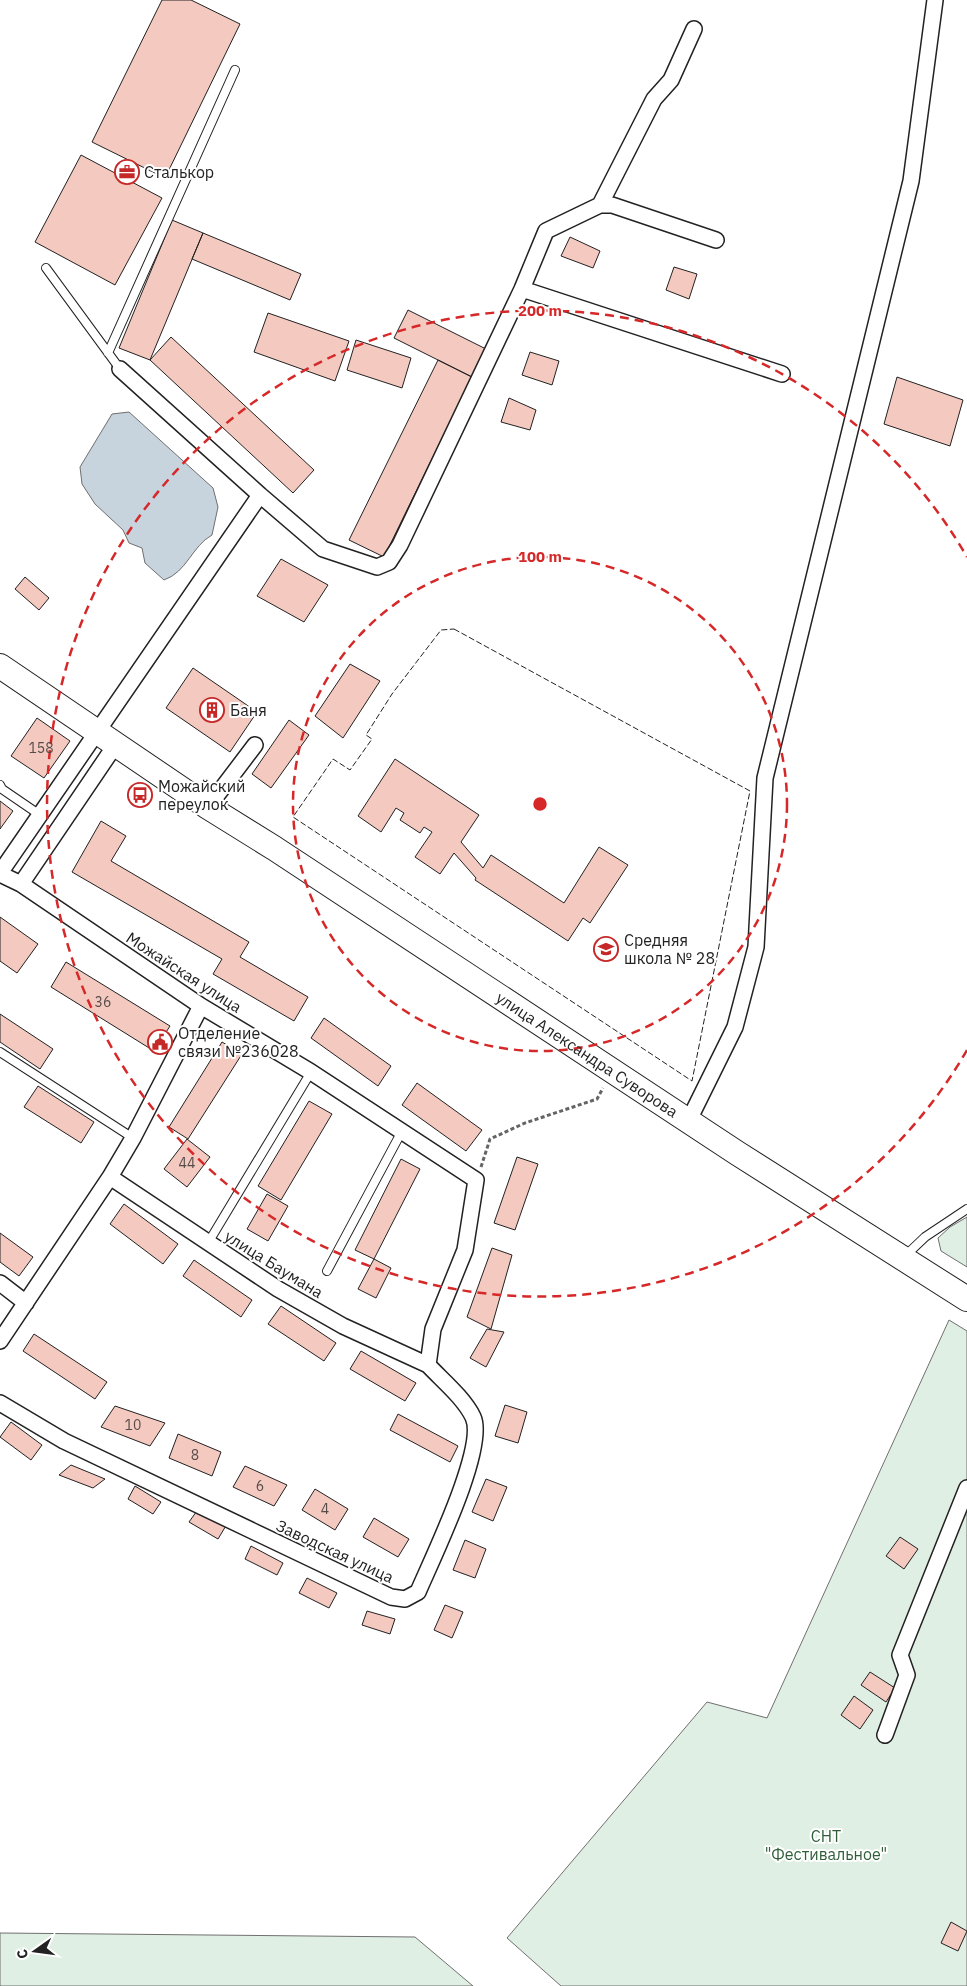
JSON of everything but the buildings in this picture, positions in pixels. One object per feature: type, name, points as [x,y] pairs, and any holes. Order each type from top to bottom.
[{"type":"main road","name":"улица Александра Суворова","points":[[0,666],[208,808],[296,863],[689,1120],[736,1153],[967,1298]]},
{"type":"street","points":[[689,1120],[735,1028],[756,947],[765,778],[911,181],[935,0]]},
{"type":"street","points":[[600,205],[654,99],[671,80],[694,29]]},
{"type":"street","points":[[120,369],[323,549],[377,568],[389,562],[400,545],[522,289],[546,231],[600,205],[612,206],[716,240]]},
{"type":"street","points":[[522,289],[782,374]]},
{"type":"street","points":[[20,884],[107,738],[260,495]]},
{"type":"street","points":[[0,874],[40,815],[107,738]]},
{"type":"street","points":[[208,808],[255,745]]},
{"type":"street","name":"Можайская улица","points":[[0,874],[20,884],[201,1006],[311,1072],[476,1180]]},
{"type":"street","points":[[0,1340],[110,1177],[133,1138],[201,1006]]},
{"type":"street","name":"улица Баумана","points":[[110,1177],[278,1289],[343,1326],[428,1365]]},
{"type":"street","points":[[428,1365],[433,1329],[465,1250],[476,1180]]},
{"type":"street","points":[[0,1284],[26,1302]]},
{"type":"street","name":"Заводская улица","points":[[0,1403],[64,1441],[391,1597],[405,1599],[418,1592],[460,1493],[474,1449],[474,1418],[455,1392],[428,1365]]},
{"type":"street","points":[[885,1734],[907,1675],[900,1655],[967,1488]]},
{"type":"lane","points":[[108,353],[235,70]]},
{"type":"lane","points":[[46,268],[120,369]]},
{"type":"lane","points":[[0,785],[2,789],[40,815]]},
{"type":"lane","points":[[0,1052],[133,1138]]},
{"type":"lane","points":[[208,1243],[311,1072]]},
{"type":"lane","points":[[327,1271],[402,1131]]},
{"type":"lane","points":[[903,1258],[925,1237],[967,1209]]},
{"type":"path","points":[[476,1180],[490,1139],[525,1123],[597,1099],[613,1072]]},
{"type":"green space","points":[[967,1217],[967,1267],[941,1251],[938,1238],[950,1227]]},
{"type":"green space","name":"СНТ \"Фестивальное\"","points":[[949,1320],[967,1331],[967,1986],[561,1986],[507,1938],[707,1702],[767,1718]]},
{"type":"green space","points":[[0,1933],[415,1937],[473,1986],[0,1986]]},
{"type":"shaded area","points":[[129,412],[213,488],[218,507],[212,535],[199,546],[178,571],[164,580],[145,563],[142,548],[129,543],[123,530],[95,504],[82,484],[80,467],[112,414]]},
{"type":"fence","points":[[454,629],[750,791],[692,1081],[293,817],[333,759],[350,770],[372,739],[366,735],[392,694],[441,630],[454,629]]},
{"type":"place","name":"Сталькор","points":[[127,172]]},
{"type":"place","name":"Баня","points":[[212,710]]},
{"type":"place","name":"Можайский переулок","points":[[140,795]]},
{"type":"place","name":"Средняя школа № 28","points":[[606,949]]},
{"type":"place","name":"Отделение связи №236028","points":[[160,1042]]}]
